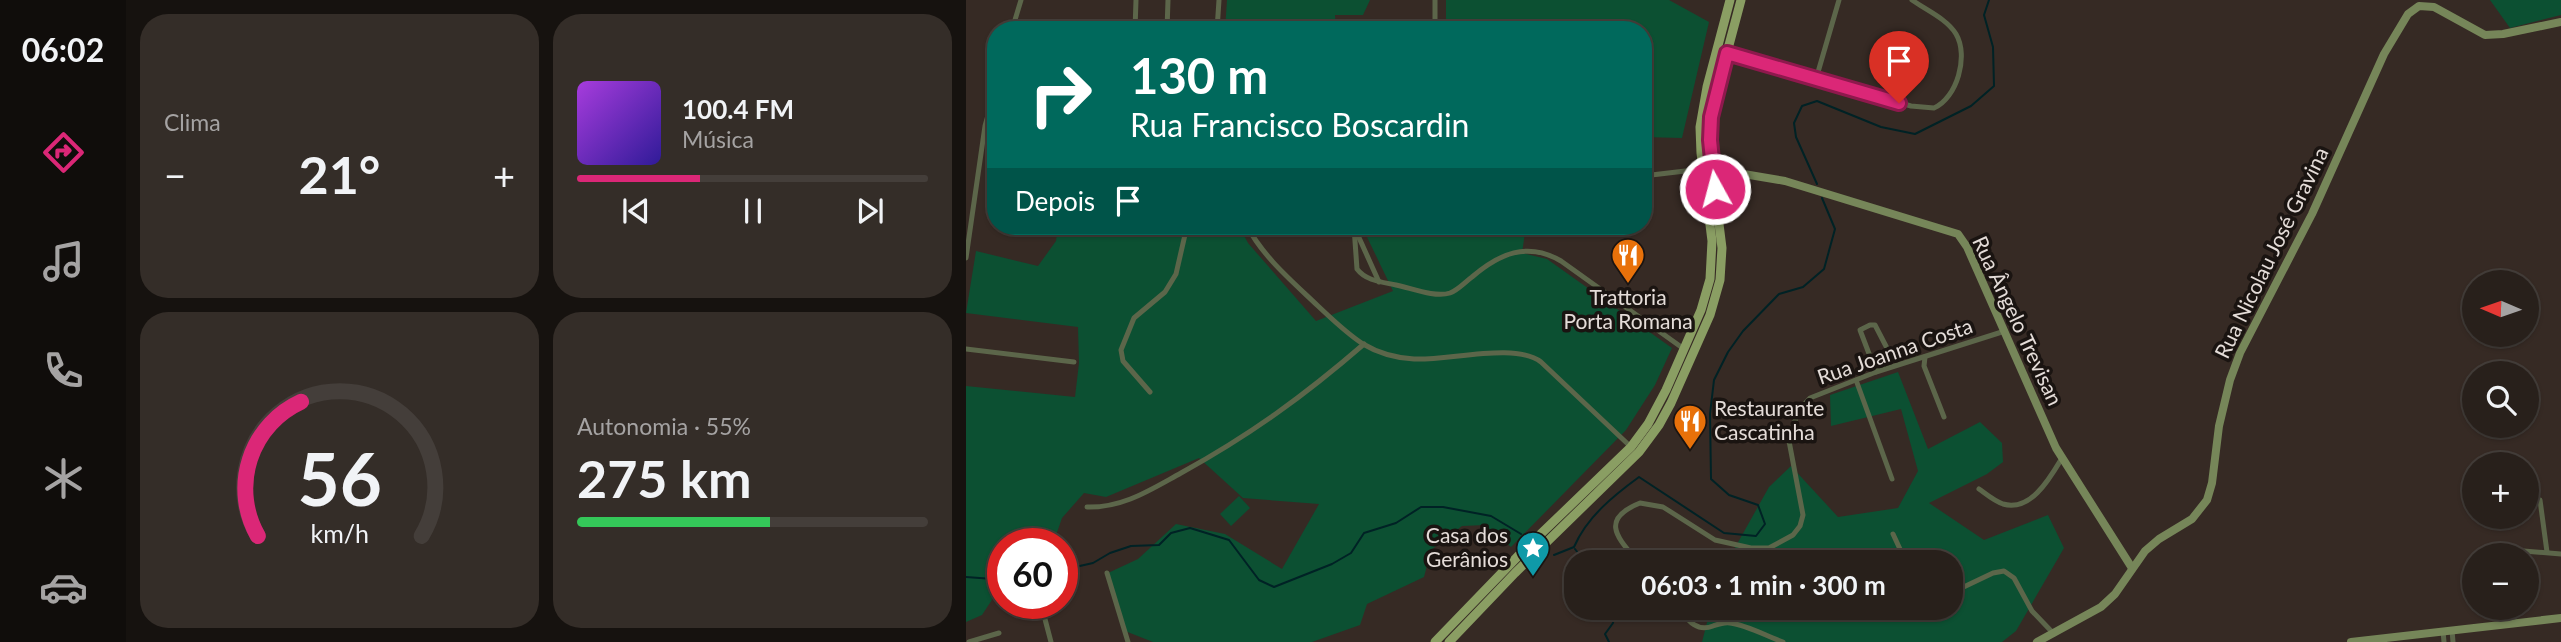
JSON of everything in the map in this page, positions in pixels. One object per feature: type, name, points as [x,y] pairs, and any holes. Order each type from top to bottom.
[{"type":"main road","points":[[1435,642],[1512,569],[1524,565],[1659,425],[1685,372],[1710,314],[1720,280],[1722,248],[1700,127],[1730,0]]},
{"type":"main road","points":[[1716,92],[1741,0]]},
{"type":"main road","name":"Rua Nicolau José Gravina","points":[[2037,642],[2101,607],[2152,544],[2198,514],[2207,500],[2223,407],[2240,353],[2312,214],[2384,54],[2408,14],[2419,6],[2434,7],[2476,33],[2493,36],[2561,22]]},
{"type":"main road","points":[[1724,25],[1722,48],[1727,53]]},
{"type":"main road","points":[[1449,642],[1512,569],[1521,553],[1635,450],[1655,413],[1705,298],[1712,268],[1707,169],[1718,68],[1713,65]]},
{"type":"main road","name":"Rua Ângelo Trevisan","points":[[1707,169],[1808,187],[1958,234],[1967,247],[2062,458],[2132,568]]},
{"type":"main road","points":[[1684,349],[1687,353],[1685,372]]},
{"type":"main road","points":[[1521,553],[1520,558],[1524,565]]},
{"type":"main road","points":[[2351,642],[2561,618]]},
{"type":"street","points":[[1015,21],[1021,0]]},
{"type":"street","points":[[1135,21],[1136,0]]},
{"type":"street","points":[[1167,21],[1168,0]]},
{"type":"street","points":[[1218,21],[1219,0]]},
{"type":"street","points":[[1435,0],[1435,21]]},
{"type":"street","points":[[1816,79],[1839,0]]},
{"type":"street","points":[[1727,53],[1911,106],[1934,108],[1949,95],[1957,79],[1961,60],[1960,43],[1952,29],[1912,0]]},
{"type":"street","points":[[966,258],[987,121]]},
{"type":"street","points":[[1652,175],[1707,169]]},
{"type":"street","points":[[1150,392],[1124,361],[1121,350],[1134,318],[1172,283],[1180,262],[1185,235]]},
{"type":"street","points":[[1252,235],[1281,271],[1341,327],[1364,344],[1391,355],[1417,359],[1528,354],[1541,362],[1635,450]]},
{"type":"street","points":[[1354,235],[1356,269],[1365,277],[1437,294],[1450,293],[1493,261],[1516,251],[1532,250],[1561,261],[1684,349]]},
{"type":"street","points":[[1358,235],[1379,282]]},
{"type":"street","points":[[1876,372],[1860,330],[1875,325],[1889,352]]},
{"type":"street","name":"Rua Joanna Costa","points":[[1628,550],[1617,536],[1615,524],[1640,503],[1663,507],[1715,540],[1727,544],[1769,548],[1793,536],[1803,515],[1790,452],[1791,429],[1803,405],[1810,398],[1876,372],[2005,331]]},
{"type":"street","points":[[1087,507],[1101,508],[1123,503],[1233,444],[1300,398],[1364,344]]},
{"type":"street","points":[[966,349],[1074,362]]},
{"type":"street","points":[[1924,357],[1924,366],[1944,417]]},
{"type":"street","points":[[1856,380],[1892,479]]},
{"type":"street","points":[[1979,489],[2001,503],[2010,505],[2026,501],[2044,485],[2062,458]]},
{"type":"street","points":[[2540,500],[2547,552]]},
{"type":"street","points":[[1893,534],[1900,550]]},
{"type":"street","points":[[2539,552],[2561,554]]},
{"type":"street","points":[[1963,587],[1993,573],[2004,571],[2014,578],[2032,611],[2054,634]]},
{"type":"street","points":[[1107,573],[1128,642]]},
{"type":"street","points":[[1045,619],[1051,642]]},
{"type":"street","points":[[1688,620],[1699,628],[1706,629],[1720,623],[1732,623],[1783,642]]},
{"type":"street","points":[[2444,642],[2447,631]]},
{"type":"street","points":[[2447,631],[2453,642]]},
{"type":"street","points":[[969,642],[999,633]]},
{"type":"green space","points":[[1227,0],[1370,0],[1363,15],[1335,15],[1335,21],[1226,21]]},
{"type":"green space","points":[[1446,0],[1669,0],[1709,22],[1682,138],[1652,137],[1652,21],[1446,21]]},
{"type":"green space","points":[[2490,0],[2561,0],[2561,15],[2510,28]]},
{"type":"green space","points":[[1057,235],[1244,235],[1316,321],[1393,291],[1366,235],[1525,235],[1522,253],[1547,259],[1672,348],[1655,385],[1626,430],[1511,547],[1485,525],[1462,526],[1431,550],[1424,577],[1367,604],[1360,625],[1312,642],[1153,642],[1125,631],[1108,573],[1138,559],[1176,524],[1225,534],[1282,569],[1319,504],[1243,498],[1199,458],[1106,497],[1084,493],[1062,518],[1059,528],[987,528],[987,607],[982,615],[966,622],[966,386],[1075,397],[1079,363],[1078,327],[966,313],[976,251],[1038,266],[1056,241]]},
{"type":"green space","points":[[1898,372],[1928,449],[1980,422],[2002,443],[2003,462],[1987,474],[1929,503],[1984,540],[2048,515],[2064,548],[2016,631],[2002,642],[1702,642],[1708,620],[1963,620],[1963,550],[1734,550],[1769,487],[1791,466],[1838,517],[1898,508],[1918,471],[1901,409],[1831,426],[1830,395]]},
{"type":"green space","points":[[1239,496],[1250,508],[1231,526],[1220,514]]},
{"type":"waterway","points":[[1817,184],[1796,137],[1794,123],[1802,106],[1817,101],[1881,127],[1915,134],[1971,106],[1994,86],[1993,47],[1984,15],[1989,0]]},
{"type":"waterway","points":[[1554,555],[1574,547],[1593,517],[1639,477],[1724,533],[1756,536],[1765,524],[1758,505],[1729,495],[1711,479],[1710,414],[1714,380],[1728,352],[1743,331],[1779,294],[1803,287],[1824,269],[1835,229],[1822,198]]},
{"type":"waterway","points":[[1078,566],[1093,563],[1110,553],[1131,546],[1159,545],[1171,533],[1190,528],[1229,540],[1259,580],[1274,587],[1332,564],[1351,553],[1364,533],[1396,523],[1421,507],[1443,507],[1491,516],[1521,534]]},
{"type":"waterway","points":[[966,577],[987,579]]},
{"type":"waterway","points":[[1609,642],[1605,634],[1613,620]]},
{"type":"place","name":"Trattoria Porta Romana","points":[[1628,285]]},
{"type":"place","name":"Restaurante Cascatinha","points":[[1690,451]]},
{"type":"place","name":"Casa dos Gerânios","points":[[1533,578]]},
{"type":"route","points":[[1715,189],[1710,140],[1711,117],[1727,53],[1899,103]]}]
